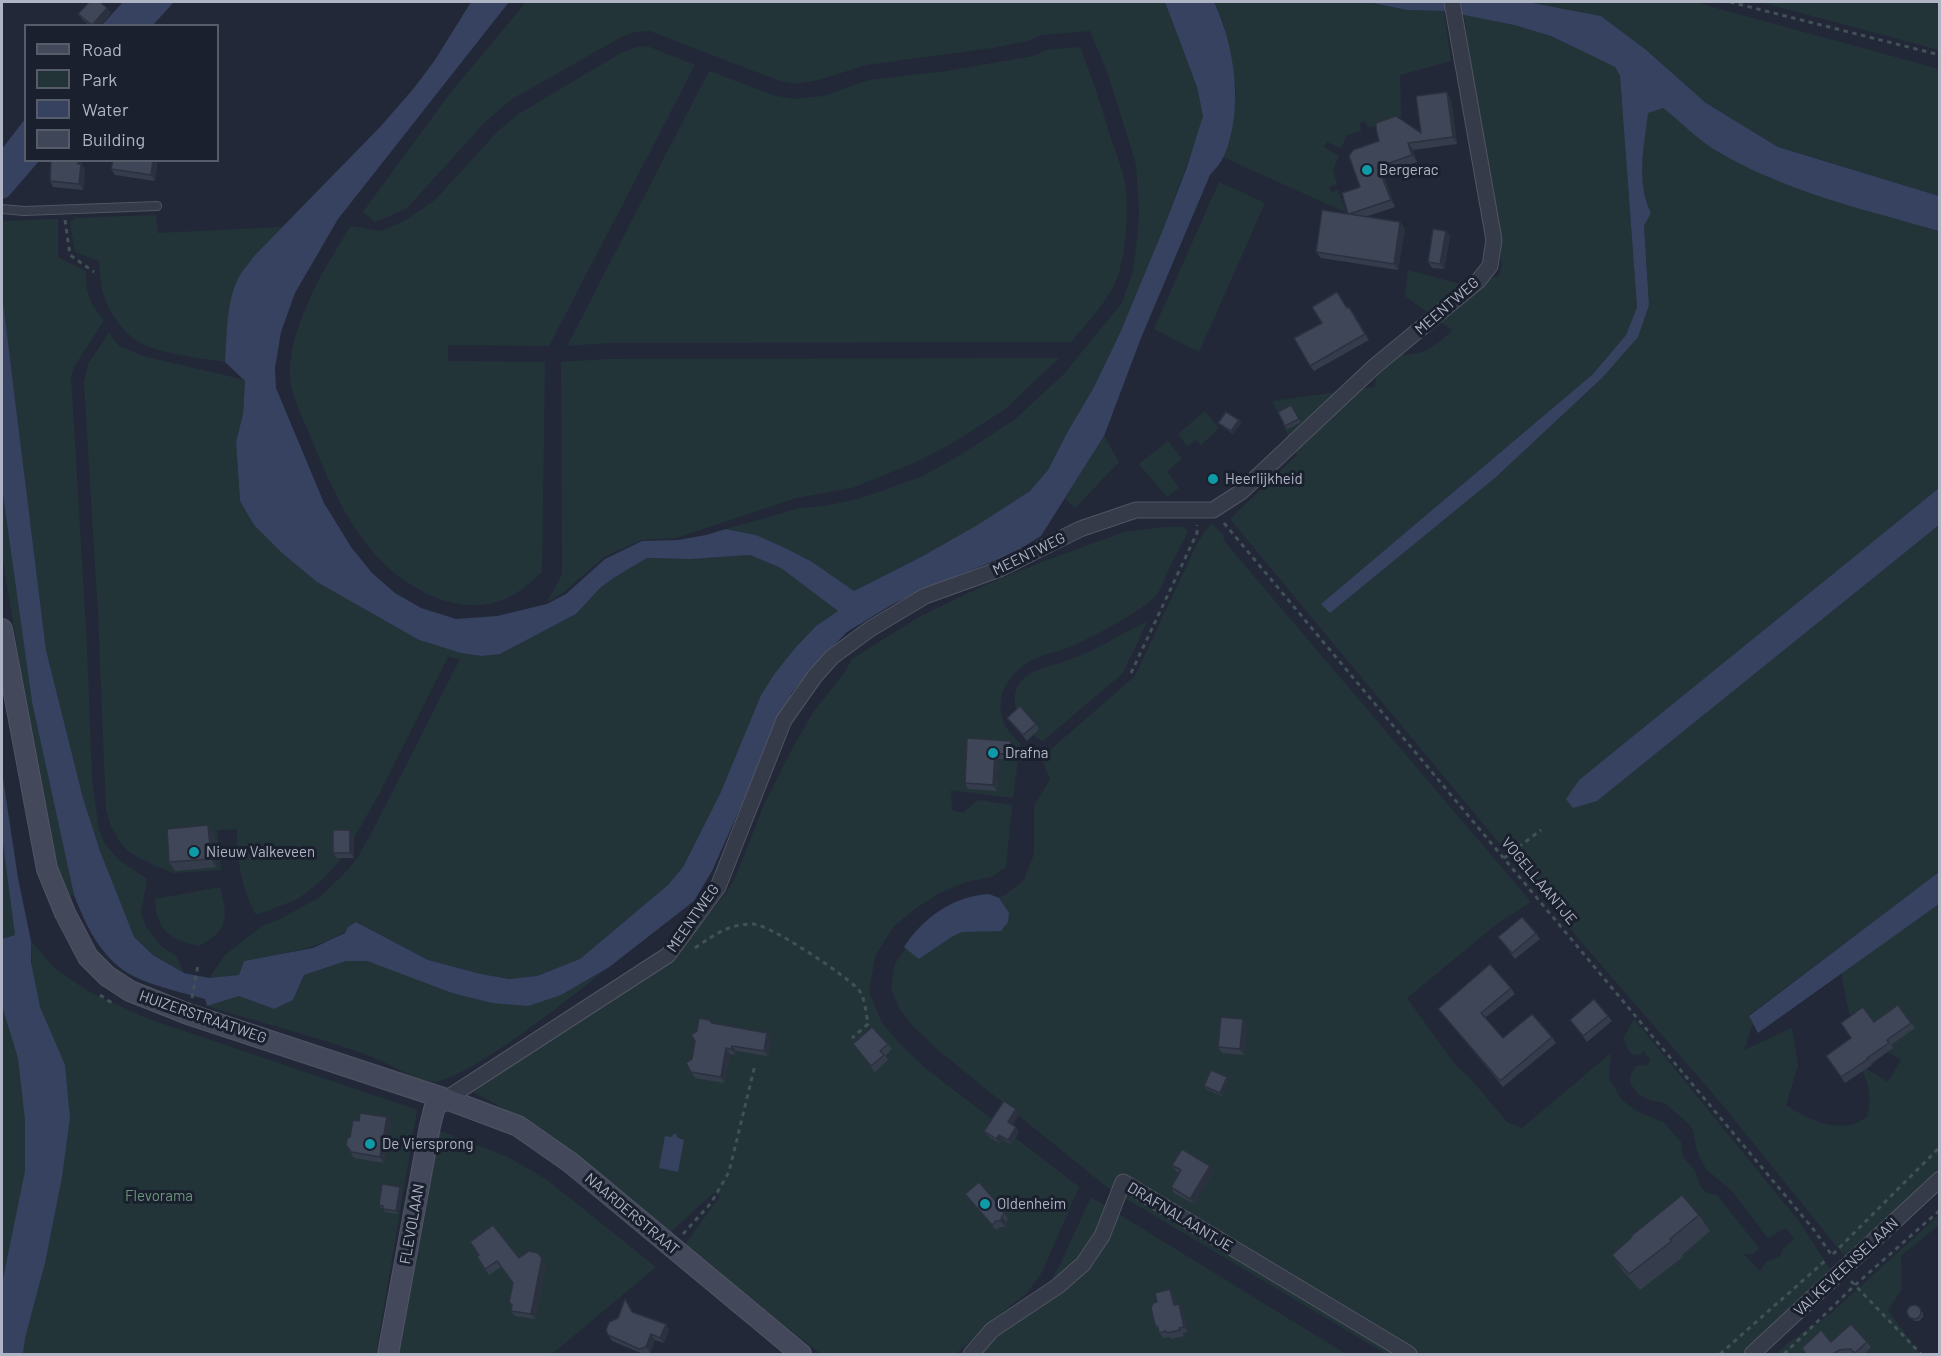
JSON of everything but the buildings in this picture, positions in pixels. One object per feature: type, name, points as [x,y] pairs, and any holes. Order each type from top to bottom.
[{"type":"street","name":"MEENTWEG","points":[[446,1099],[668,955],[718,886],[784,720],[832,657],[870,629],[925,597],[1000,569],[1080,529],[1136,510],[1205,511],[1241,492],[1375,366],[1478,281],[1490,266],[1494,240],[1452,2]]},
{"type":"street","name":"HUIZERSTRAATWEG","points":[[2,629],[47,870],[65,913],[88,957],[107,976],[130,992],[188,1014],[446,1099]]},
{"type":"street","name":"NAARDERSTRAAT","points":[[446,1099],[518,1126],[571,1163],[801,1354]]},
{"type":"street","name":"FLEVOLAAN","points":[[388,1354],[430,1126],[435,1106],[446,1099]]},
{"type":"street","name":"VALKEVEENSELAAN","points":[[1752,1354],[1940,1179]]},
{"type":"street","name":"DRAFNALAANTJE","points":[[971,1354],[992,1330],[1058,1286],[1083,1264],[1102,1236],[1123,1182],[1409,1354]]},
{"type":"lane","points":[[2,209],[24,211],[158,206]]},
{"type":"path","points":[[1730,2],[1940,54]]},
{"type":"path","points":[[64,210],[70,255],[94,272]]},
{"type":"path","points":[[1131,673],[1197,533],[1205,511]]},
{"type":"path","name":"VOGELLAANTJE","points":[[1205,511],[1504,858],[1807,1221],[1854,1286],[1921,1354]]},
{"type":"path","points":[[1504,858],[1541,830]]},
{"type":"path","points":[[668,955],[691,951],[722,929],[755,924],[780,935],[838,972],[860,991],[868,1024],[852,1038]]},
{"type":"path","points":[[191,1002],[198,965]]},
{"type":"path","name":"HUIZERSTRAATWEG","points":[[96,992],[103,999],[120,1007]]},
{"type":"path","points":[[672,1247],[711,1203],[729,1172],[754,1065]]},
{"type":"path","points":[[1720,1354],[1832,1256],[1940,1147]]},
{"type":"path","points":[[1784,1354],[1854,1286],[1940,1210]]},
{"type":"green space","points":[[526,2],[1165,2],[1197,87],[1203,116],[1200,129],[1162,232],[1120,333],[1093,389],[1048,470],[1030,491],[923,556],[854,591],[835,578],[756,535],[726,529],[800,508],[858,499],[921,477],[957,457],[1014,420],[1063,375],[1122,303],[1133,271],[1137,240],[1139,209],[1136,164],[1108,74],[1090,31],[1041,35],[1028,41],[992,48],[866,65],[819,80],[796,84],[780,81],[650,31],[633,32],[512,99],[487,120],[406,209],[375,222],[363,212],[448,96]]},
{"type":"green space","points":[[1214,2],[1368,2],[1407,10],[1444,11],[1451,61],[1400,75],[1401,117],[1369,128],[1365,121],[1360,123],[1361,131],[1347,135],[1341,148],[1327,142],[1324,147],[1339,156],[1333,170],[1337,184],[1329,187],[1331,192],[1338,190],[1347,213],[1223,157],[1230,134],[1236,90],[1223,21]]},
{"type":"green space","points":[[1527,2],[1694,2],[1939,69],[1939,196],[1778,147],[1706,103],[1645,49],[1601,16]]},
{"type":"green space","points":[[1760,2],[1939,2],[1939,50]]},
{"type":"green space","points":[[1464,15],[1514,25],[1551,36],[1615,67],[1620,76],[1637,307],[1626,335],[1593,374],[1322,603],[1330,613],[1495,478],[1602,378],[1649,305],[1644,226],[1651,213],[1646,201],[1642,177],[1647,113],[1663,108],[1767,177],[1839,202],[1939,231],[1939,488],[1579,780],[1567,799],[1597,801],[1939,525],[1939,872],[1749,1015],[1753,1023],[1744,1050],[1792,1028],[1798,1065],[1786,1105],[1824,1124],[1851,1125],[1867,1117],[1870,1104],[1869,1091],[1860,1065],[1888,1082],[1901,1060],[1870,1041],[1876,1030],[1849,1013],[1841,972],[1939,904],[1939,1168],[1867,1239],[1845,1257],[1721,1103],[1583,944],[1230,519],[1297,455],[1272,401],[1375,387],[1379,355],[1419,353],[1435,345],[1452,330],[1405,296],[1408,270],[1464,285],[1499,276],[1502,265]]},
{"type":"green space","points":[[647,46],[695,65],[549,346],[448,345],[448,361],[545,362],[542,572],[513,595],[484,604],[467,605],[431,596],[414,587],[385,565],[355,528],[332,487],[298,408],[291,385],[290,366],[293,346],[308,302],[351,226],[382,231],[406,220],[435,200],[498,131],[520,113],[621,53]]},
{"type":"green space","points":[[1080,47],[1122,172],[1127,218],[1123,257],[1113,288],[1071,342],[606,343],[567,346],[709,71],[776,96],[796,99],[823,96],[869,80],[946,71],[1033,56],[1046,50]]},
{"type":"green space","points":[[1219,182],[1265,203],[1199,352],[1154,329]]},
{"type":"green space","points":[[156,215],[158,233],[282,227],[249,262],[235,286],[228,318],[225,362],[158,350],[132,338],[116,319],[104,297],[99,261],[75,252],[70,222],[75,218]]},
{"type":"green space","points":[[58,219],[58,257],[86,271],[89,298],[104,320],[74,367],[71,376],[87,647],[92,780],[99,830],[105,844],[119,860],[147,879],[141,913],[146,927],[161,946],[176,956],[184,973],[153,955],[134,937],[124,915],[83,798],[46,650],[2,294],[2,221]]},
{"type":"green space","points":[[109,333],[119,346],[143,356],[245,380],[243,414],[236,442],[240,501],[254,525],[282,553],[317,582],[419,640],[461,653],[482,656],[500,654],[576,614],[600,588],[647,558],[691,559],[750,555],[781,568],[838,611],[816,626],[796,647],[761,695],[720,794],[683,867],[668,885],[580,959],[537,976],[509,979],[428,960],[357,922],[332,939],[318,945],[244,961],[239,975],[209,978],[225,955],[262,926],[320,897],[359,856],[460,659],[448,657],[379,794],[343,857],[323,879],[298,899],[256,915],[241,874],[237,829],[217,830],[221,870],[173,873],[129,852],[119,841],[110,824],[106,809],[98,614],[84,383],[88,364]]},
{"type":"green space","points":[[1059,358],[1004,410],[951,444],[914,463],[852,488],[796,498],[676,538],[641,540],[604,557],[564,592],[547,602],[562,574],[561,362],[607,359]]},
{"type":"green space","points":[[1205,411],[1219,428],[1201,445],[1196,440],[1187,446],[1178,434]]},
{"type":"green space","points":[[1104,436],[1119,462],[1075,508],[1065,499]]},
{"type":"green space","points":[[1168,441],[1182,459],[1167,471],[1179,488],[1167,497],[1139,464]]},
{"type":"green space","points":[[2,488],[32,702],[74,895],[66,896],[48,839],[2,554]]},
{"type":"green space","points":[[1212,524],[1223,534],[1224,541],[1531,902],[1498,923],[1407,998],[1456,1066],[1468,1076],[1508,1123],[1522,1128],[1611,1053],[1609,1078],[1622,1100],[1635,1110],[1664,1123],[1681,1142],[1683,1157],[1695,1171],[1700,1186],[1706,1193],[1717,1195],[1759,1248],[1753,1254],[1744,1254],[1760,1271],[1766,1262],[1780,1256],[1783,1249],[1794,1239],[1786,1228],[1768,1238],[1732,1191],[1706,1169],[1697,1151],[1693,1130],[1687,1122],[1664,1103],[1639,1095],[1630,1083],[1631,1074],[1636,1066],[1648,1065],[1650,1060],[1643,1050],[1641,1055],[1631,1054],[1623,1039],[1634,1019],[1798,1220],[1832,1272],[1753,1354],[1386,1354],[1108,1188],[938,1050],[900,1010],[891,989],[895,964],[911,940],[972,903],[1002,897],[1024,880],[1034,854],[1034,806],[1050,779],[1041,758],[1135,676],[1196,546]]},
{"type":"green space","points":[[1184,527],[1188,532],[1160,590],[1151,601],[1090,638],[1032,660],[1017,671],[1003,691],[1001,712],[1004,723],[1020,743],[1013,798],[951,790],[952,810],[963,813],[978,800],[1012,805],[1006,867],[992,877],[966,882],[938,894],[894,926],[875,956],[869,992],[881,1021],[898,1042],[924,1067],[1079,1187],[1042,1272],[1027,1293],[991,1321],[956,1354],[821,1354],[684,1246],[720,1196],[713,1193],[669,1234],[539,1128],[473,1092],[578,1020],[700,925],[727,892],[735,878],[764,805],[793,747],[812,714],[845,672],[852,659],[919,617],[985,585],[1124,532]]},
{"type":"green space","points":[[1147,622],[1123,673],[1043,741],[1031,734],[1020,720],[1016,708],[1015,692],[1023,679],[1039,670],[1085,654]]},
{"type":"green space","points":[[2,836],[15,935],[2,939]]},
{"type":"green space","points":[[220,887],[224,922],[209,940],[199,946],[189,944],[166,932],[158,919],[155,899]]},
{"type":"green space","name":"Flevorama","points":[[31,941],[55,969],[91,993],[146,1018],[417,1110],[376,1354],[2,1354],[2,954],[32,967]]},
{"type":"green space","points":[[346,961],[367,961],[452,993],[492,1003],[561,995],[604,971],[545,1017],[493,1053],[448,1078],[432,1082],[365,1054],[207,1006],[239,996],[274,1009],[293,1000],[304,975]]},
{"type":"green space","points":[[438,1130],[508,1157],[547,1180],[656,1267],[552,1354],[398,1354]]},
{"type":"green space","points":[[1091,1197],[1346,1354],[976,1354],[993,1336],[1041,1297],[1060,1265]]},
{"type":"green space","points":[[1939,1215],[1939,1225],[1901,1256],[1902,1289],[1888,1310],[1920,1354],[1776,1354],[1789,1342],[1828,1316]]},
{"type":"water","points":[[123,2],[174,2],[154,24],[103,24]]},
{"type":"water","points":[[471,2],[509,2],[338,219],[295,293],[281,332],[275,368],[276,388],[324,503],[351,547],[372,573],[395,593],[421,608],[456,619],[497,616],[547,604],[566,594],[605,559],[642,541],[678,540],[726,529],[756,535],[787,549],[812,562],[854,591],[979,524],[1030,491],[1048,470],[1093,389],[1120,333],[1187,167],[1203,116],[1197,87],[1165,2],[1214,2],[1232,58],[1234,119],[1224,156],[1210,175],[1141,338],[1104,436],[1041,536],[1012,554],[931,586],[893,604],[847,632],[816,663],[791,694],[712,871],[694,901],[608,968],[561,995],[528,1006],[492,1003],[452,993],[367,961],[346,961],[304,975],[293,1000],[274,1009],[239,996],[207,1006],[205,999],[149,983],[133,976],[112,961],[96,941],[74,895],[32,702],[2,488],[2,294],[46,650],[83,798],[100,851],[134,937],[153,955],[184,973],[209,978],[239,975],[244,961],[313,948],[345,933],[348,927],[356,922],[428,960],[509,979],[537,976],[580,959],[668,885],[683,867],[720,794],[761,695],[796,647],[816,626],[838,611],[781,568],[750,555],[691,559],[647,558],[600,588],[576,614],[500,654],[482,656],[461,653],[419,640],[317,582],[282,553],[254,525],[240,501],[236,442],[243,414],[245,381],[225,362],[228,317],[235,285],[254,256],[381,126],[414,88],[435,60]]},
{"type":"water","points":[[1368,2],[1527,2],[1601,16],[1645,49],[1706,103],[1778,147],[1939,196],[1939,231],[1823,197],[1766,176],[1712,148],[1663,108],[1648,113],[1642,177],[1646,201],[1651,213],[1644,226],[1649,305],[1638,337],[1602,378],[1495,478],[1330,613],[1321,604],[1593,374],[1626,335],[1637,307],[1620,76],[1615,67],[1551,36],[1514,25],[1444,11],[1407,10]]},
{"type":"water","points":[[24,120],[24,162],[38,162],[8,197],[2,199],[2,149]]},
{"type":"water","points":[[1939,488],[1939,525],[1597,801],[1573,808],[1566,799],[1579,780]]},
{"type":"water","points":[[2,772],[18,878],[31,941],[31,962],[40,1007],[65,1065],[70,1118],[62,1177],[45,1263],[25,1338],[23,1354],[2,1354],[2,1284],[25,1171],[25,1120],[18,1058],[2,1006],[2,939],[15,935],[2,836]]},
{"type":"water","points":[[1939,872],[1939,904],[1758,1033],[1749,1016]]},
{"type":"water","points":[[989,894],[999,898],[1009,913],[1008,922],[1001,931],[962,932],[919,959],[904,947],[920,927],[940,910],[963,899]]},
{"type":"water","points":[[675,1133],[678,1138],[684,1140],[678,1172],[659,1168],[665,1136],[671,1137]]},
{"type":"place","name":"Bergerac","points":[[1367,170]]},
{"type":"place","name":"Heerlijkheid","points":[[1213,479]]},
{"type":"place","name":"Drafna","points":[[993,753]]},
{"type":"place","name":"Nieuw Valkeveen","points":[[194,852]]},
{"type":"place","name":"De Viersprong","points":[[370,1144]]},
{"type":"place","name":"Oldenheim","points":[[985,1204]]}]
